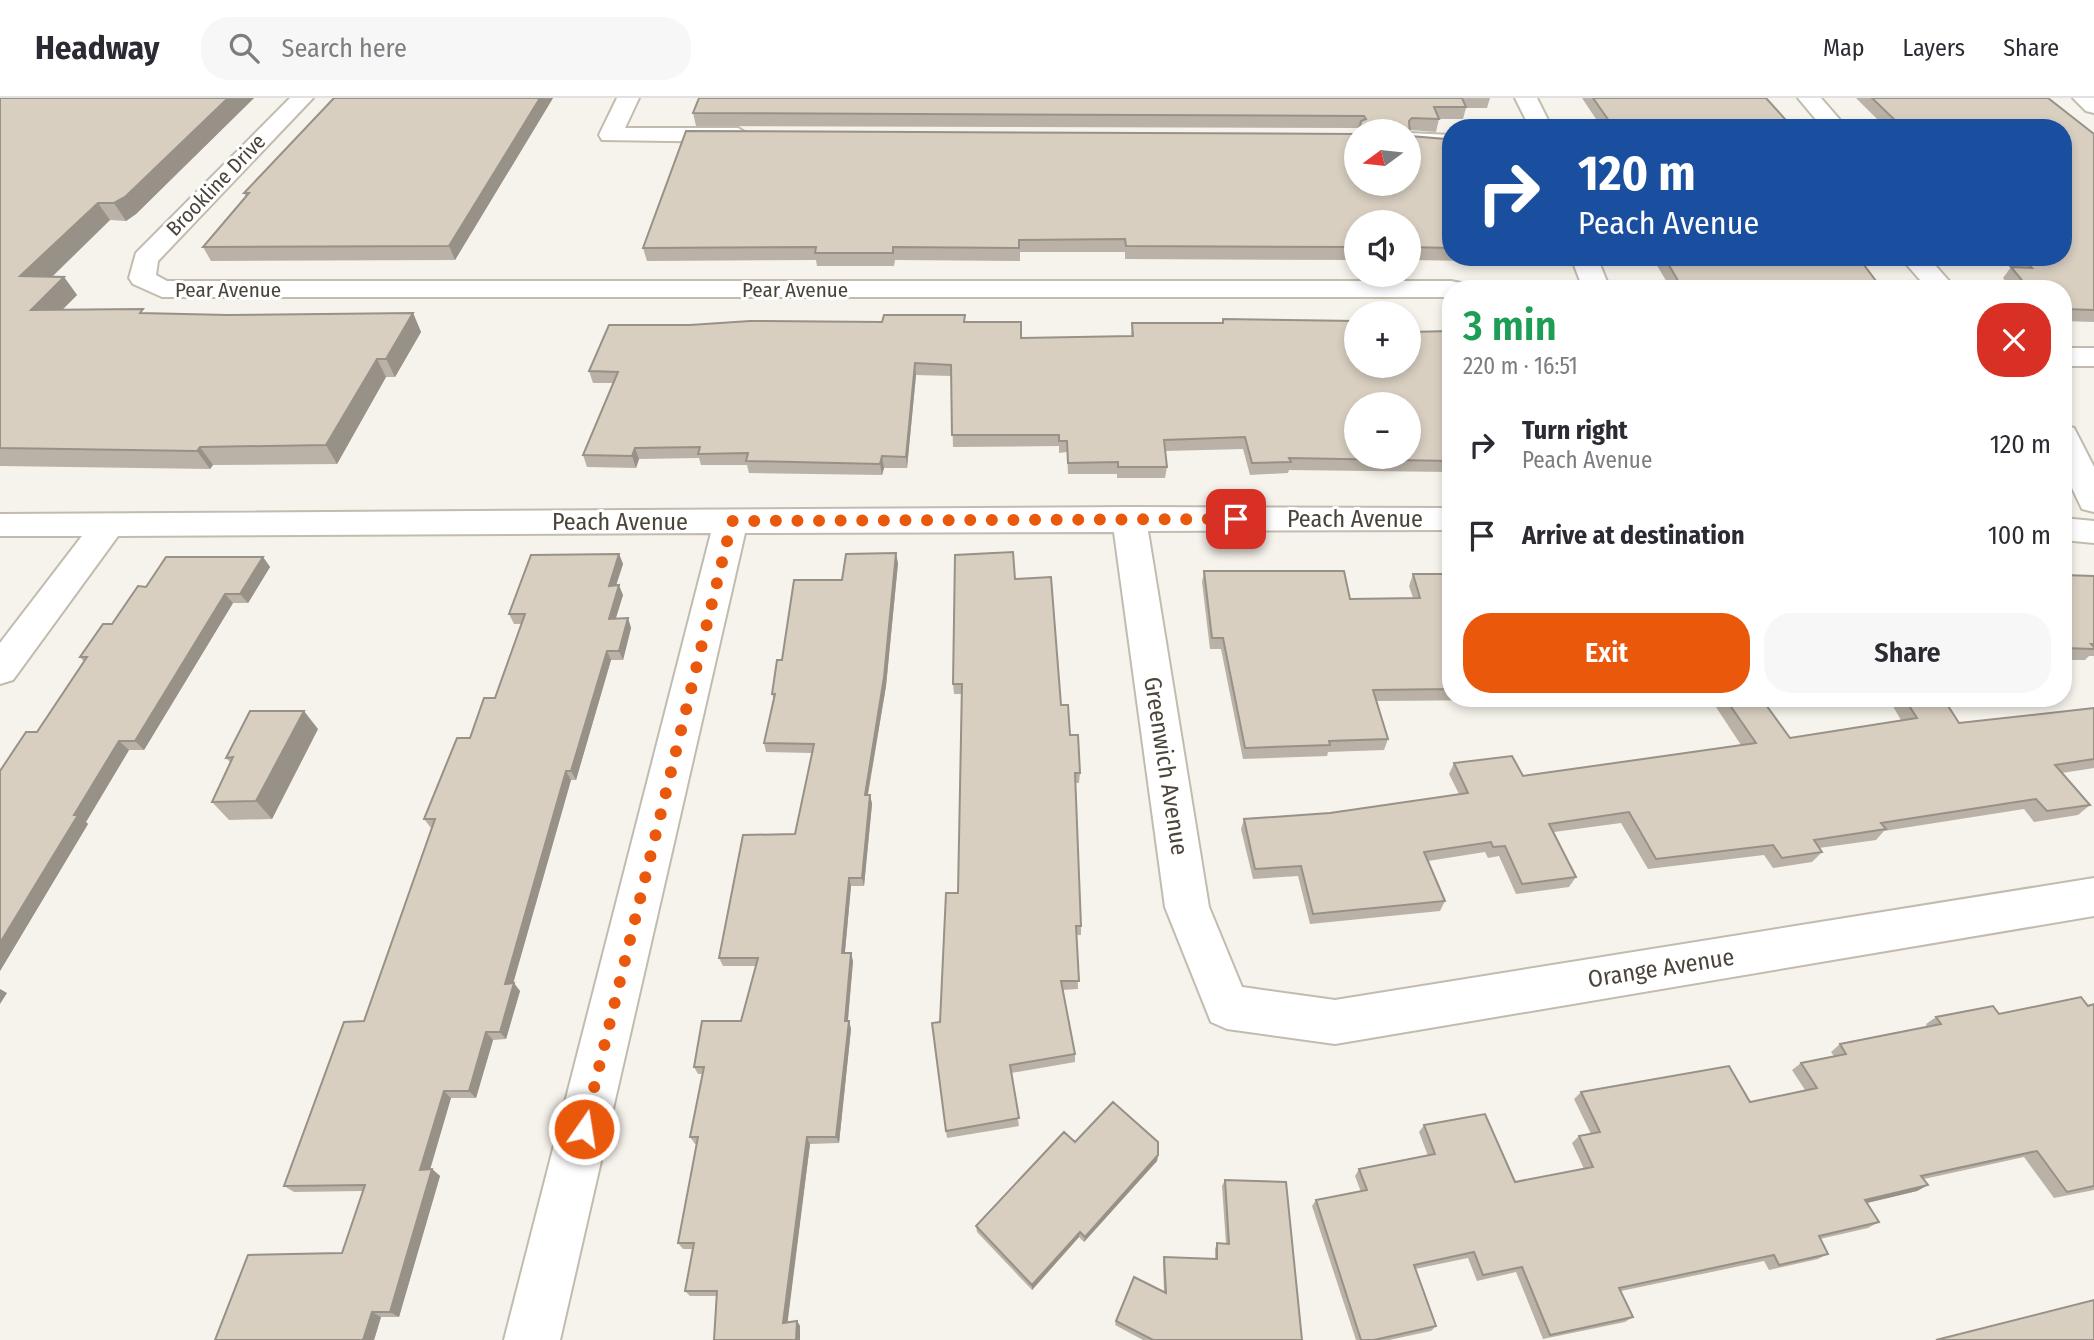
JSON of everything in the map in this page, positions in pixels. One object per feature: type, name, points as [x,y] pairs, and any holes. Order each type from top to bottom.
[{"type":"street","name":"Brookline Drive","points":[[142,278],[145,259],[302,98]]},
{"type":"street","points":[[628,98],[610,135],[762,135]]},
{"type":"street","points":[[1525,98],[1536,119]]},
{"type":"street","points":[[1809,98],[1828,119]]},
{"type":"street","points":[[2084,98],[2094,106]]},
{"type":"street","points":[[1421,141],[1442,142]]},
{"type":"street","points":[[1921,266],[1935,280]]},
{"type":"street","name":"Pear Avenue","points":[[142,278],[162,289],[1442,289]]},
{"type":"street","points":[[2072,357],[2094,357]]},
{"type":"street","points":[[2072,454],[2094,501]]},
{"type":"street","name":"Greenwich Avenue","points":[[1129,519],[1187,907],[1227,1007]]},
{"type":"street","name":"Peach Avenue","points":[[0,525],[1442,519]]},
{"type":"street","points":[[532,1340],[732,521]]},
{"type":"street","points":[[0,670],[108,525]]},
{"type":"street","points":[[2072,529],[2094,532]]},
{"type":"street","name":"Orange Avenue","points":[[1227,1007],[1335,1022],[2094,897]]},
{"type":"building","points":[[0,98],[228,98],[125,197],[114,203],[98,203],[20,276],[64,277],[31,310],[143,309],[140,313],[228,315],[413,313],[386,359],[377,359],[326,445],[200,447],[197,451],[0,448]]},
{"type":"building","points":[[334,98],[540,98],[449,246],[203,247],[249,193],[244,193]]},
{"type":"building","points":[[699,98],[1462,98],[1466,107],[1434,107],[1439,119],[1366,119],[1364,116],[693,113]]},
{"type":"building","points":[[1593,98],[1766,98],[1785,119],[1608,119]]},
{"type":"building","points":[[1872,98],[2048,98],[2094,134],[2094,310],[2072,309],[2072,280],[2022,280],[2011,267],[2072,266],[2072,119],[1894,119]]},
{"type":"building","points":[[686,131],[1344,134],[1344,196],[1421,196],[1421,137],[1442,139],[1442,248],[1421,247],[1421,210],[1344,210],[1344,247],[1126,246],[1125,239],[1019,240],[1019,248],[893,247],[893,253],[815,253],[816,247],[643,248]]},
{"type":"building","points":[[1669,266],[1865,266],[1875,280],[1678,280]]},
{"type":"building","points":[[884,315],[965,315],[964,322],[1021,322],[1021,338],[1133,336],[1132,323],[1223,323],[1223,319],[1344,321],[1344,378],[1421,378],[1421,332],[1442,331],[1442,461],[1421,460],[1421,392],[1344,392],[1344,459],[1289,458],[1291,462],[1252,463],[1245,437],[1164,440],[1167,467],[1118,467],[1118,462],[1068,463],[1067,441],[1059,441],[1059,435],[952,435],[951,365],[915,363],[906,457],[882,456],[880,464],[746,461],[748,453],[698,454],[700,447],[635,448],[632,456],[583,455],[618,372],[589,371],[609,325],[690,325],[750,321],[882,322]]},
{"type":"building","points":[[1013,552],[1015,579],[1051,577],[1061,705],[1068,705],[1070,735],[1078,735],[1080,773],[1075,773],[1081,926],[1076,926],[1079,981],[1061,981],[1075,1054],[1010,1065],[1019,1118],[946,1131],[932,1023],[940,1022],[946,893],[958,893],[962,684],[953,684],[955,555]]},
{"type":"building","points":[[896,553],[884,677],[865,795],[870,795],[862,878],[849,878],[842,953],[851,953],[845,1021],[849,1021],[836,1137],[807,1137],[783,1323],[797,1321],[796,1340],[714,1340],[717,1291],[685,1291],[694,1243],[678,1243],[698,1137],[690,1137],[704,1067],[694,1067],[702,1021],[741,1021],[758,958],[719,958],[743,835],[795,834],[814,744],[764,743],[775,694],[772,694],[777,660],[782,660],[794,580],[842,580],[846,554]]},
{"type":"building","points":[[619,554],[609,586],[619,585],[609,619],[628,618],[619,651],[607,651],[571,771],[566,771],[505,984],[514,983],[500,1032],[486,1032],[469,1091],[444,1091],[420,1170],[432,1169],[390,1312],[372,1312],[363,1340],[215,1340],[248,1255],[342,1253],[365,1185],[284,1186],[344,1022],[364,1021],[435,819],[424,819],[457,738],[470,738],[484,698],[495,698],[525,614],[509,614],[531,555]]},
{"type":"building","points":[[166,557],[263,557],[240,594],[225,594],[135,741],[119,741],[74,815],[78,815],[0,943],[0,771],[26,732],[37,732],[87,657],[80,657],[103,624],[112,624],[138,586],[146,587]]},
{"type":"building","points":[[1204,571],[1344,571],[1350,599],[1420,598],[1413,574],[1442,574],[1442,689],[1373,690],[1388,739],[1329,741],[1330,745],[1245,748],[1223,638],[1212,638]]},
{"type":"building","points":[[2072,575],[2094,576],[2094,644],[2091,644],[2094,649],[2072,648]]},
{"type":"building","points":[[1731,707],[1768,707],[1790,738],[1917,718],[1910,707],[1949,707],[1959,723],[2094,708],[2094,759],[2055,765],[2090,805],[2047,811],[2036,799],[1881,823],[1886,829],[1814,840],[1822,852],[1782,858],[1773,845],[1656,859],[1629,812],[1549,824],[1576,877],[1522,884],[1505,846],[1493,847],[1491,842],[1424,852],[1445,901],[1313,914],[1301,866],[1255,869],[1244,819],[1330,813],[1468,793],[1454,763],[1512,756],[1523,776],[1756,743]]},
{"type":"building","points":[[250,711],[304,711],[256,801],[212,802],[233,757],[226,758]]},
{"type":"building","points":[[2081,997],[2088,1006],[2094,1004],[2094,1186],[2067,1192],[2037,1151],[1921,1176],[1928,1185],[1865,1200],[1879,1222],[1819,1236],[1828,1254],[1779,1265],[1774,1255],[1619,1288],[1633,1317],[1550,1335],[1522,1267],[1483,1275],[1474,1252],[1414,1265],[1436,1326],[1374,1340],[1361,1340],[1316,1200],[1367,1190],[1359,1169],[1435,1154],[1424,1125],[1485,1114],[1515,1182],[1593,1167],[1579,1136],[1600,1132],[1581,1092],[1729,1066],[1750,1102],[1817,1088],[1801,1063],[1846,1054],[1840,1044],[1941,1024],[1936,1017],[1993,1006],[1999,1014]]},
{"type":"building","points":[[1113,1102],[1158,1142],[1158,1155],[1085,1237],[1080,1232],[1032,1285],[976,1226],[1064,1132],[1075,1142]]},
{"type":"building","points":[[1225,1180],[1286,1182],[1302,1340],[1153,1340],[1116,1321],[1134,1277],[1166,1293],[1164,1257],[1217,1259],[1217,1243],[1229,1244]]},
{"type":"building","points":[[2094,1300],[2094,1340],[1936,1340]]},
{"type":"route","points":[[584,1129],[732,521],[1236,519]]}]
